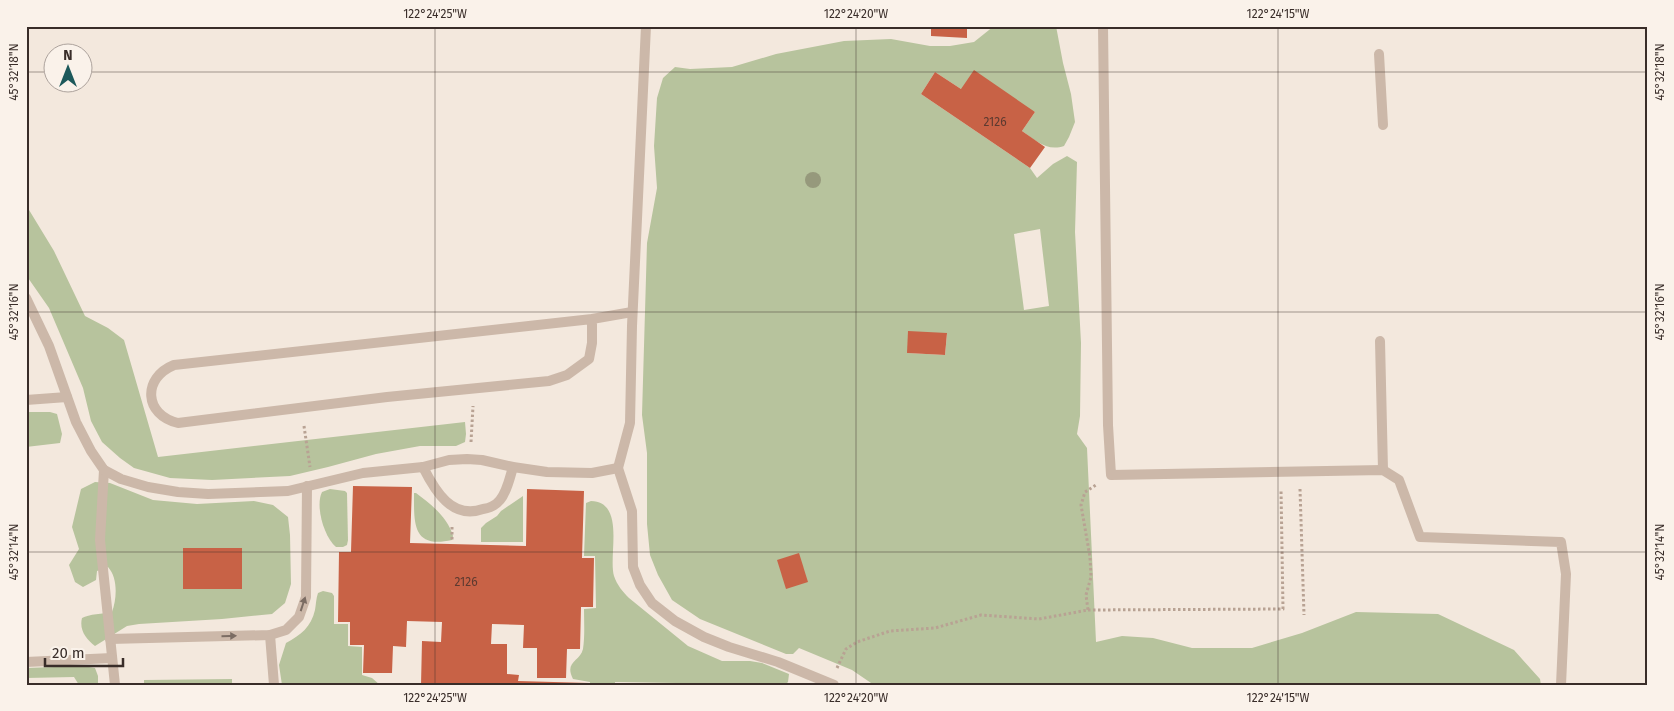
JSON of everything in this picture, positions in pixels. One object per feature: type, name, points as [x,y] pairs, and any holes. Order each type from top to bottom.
[{"type":"lane","points":[[646,26],[632,312],[630,423],[618,468],[632,511],[634,567],[640,585],[652,603],[675,621],[704,637],[778,662],[832,684]]},
{"type":"lane","points":[[1103,26],[1108,415],[1111,475],[1383,470],[1399,480],[1420,537],[1561,542],[1566,574],[1561,685]]},
{"type":"lane","points":[[1379,54],[1384,125]]},
{"type":"lane","points":[[26,298],[30,311],[48,346],[76,422],[91,451],[104,470],[121,480],[178,492],[208,494],[266,493],[288,491],[363,472],[423,467],[449,460],[482,460],[547,472],[592,473],[618,468]]},
{"type":"lane","points":[[592,319],[592,343],[588,359],[567,375],[549,380],[387,396],[178,423],[169,421],[161,416],[155,409],[152,400],[153,382],[158,374],[165,368],[174,365],[592,319],[632,312]]},
{"type":"lane","points":[[1380,341],[1383,470]]},
{"type":"lane","points":[[26,400],[67,397]]},
{"type":"lane","points":[[423,467],[433,488],[445,502],[460,510],[476,512],[490,507],[500,500],[513,467]]},
{"type":"lane","points":[[104,470],[100,540],[115,685]]},
{"type":"lane","points":[[110,639],[270,635],[286,630],[299,617],[306,597],[307,486]]},
{"type":"lane","points":[[270,635],[274,685]]},
{"type":"lane","points":[[26,662],[112,658]]},
{"type":"path","points":[[471,442],[474,388]]},
{"type":"path","points":[[301,407],[310,470]]},
{"type":"path","points":[[1300,471],[1304,615]]},
{"type":"path","points":[[1088,610],[1086,595],[1091,577],[1090,557],[1082,505],[1085,492],[1111,475]]},
{"type":"path","points":[[832,684],[846,649],[856,642],[890,631],[935,628],[981,615],[1039,618],[1088,610],[1283,609],[1281,486]]},
{"type":"path","points":[[452,521],[452,542]]},
{"type":"green space","points":[[994,26],[1056,26],[1071,94],[1075,122],[1064,146],[1052,147],[1042,144],[1022,131],[1035,112],[961,89],[935,72],[921,94],[1030,168],[1037,178],[1053,164],[1067,156],[1077,162],[1075,232],[1081,343],[1080,416],[1077,434],[1087,448],[1096,642],[1122,636],[1153,638],[1192,648],[1252,648],[1302,633],[1356,612],[1438,614],[1514,650],[1540,679],[1541,685],[874,685],[852,670],[799,648],[793,654],[786,654],[700,619],[672,600],[658,575],[650,555],[647,524],[647,453],[642,415],[647,243],[657,188],[654,146],[657,98],[663,78],[675,67],[690,69],[732,67],[776,54],[844,41],[891,39],[930,46],[950,46],[974,42]],"holes":[[[1040,229],[1049,306],[1024,310],[1014,234]],[[947,334],[945,355],[907,353]]]},
{"type":"green space","points":[[26,205],[54,251],[85,316],[108,328],[124,340],[158,457],[465,422],[465,442],[456,446],[420,446],[376,454],[290,476],[212,480],[170,478],[134,468],[102,442],[91,421],[83,388],[49,308],[26,275]]},
{"type":"green space","points":[[26,412],[50,412],[57,414],[62,434],[60,443],[26,447]]},
{"type":"green space","points":[[95,482],[110,483],[153,500],[197,504],[254,501],[273,505],[288,517],[291,584],[285,603],[272,614],[127,626],[95,646],[84,634],[81,626],[82,618],[112,612],[116,595],[114,577],[108,567],[97,571],[96,580],[83,587],[75,582],[69,565],[79,549],[72,527],[81,489]]},
{"type":"green space","points":[[330,489],[347,493],[348,540],[347,545],[343,547],[336,547],[332,542],[324,529],[320,513],[322,492]]},
{"type":"green space","points":[[414,493],[443,517],[451,529],[452,540],[429,541],[422,537],[415,523]]},
{"type":"green space","points":[[523,496],[523,542],[481,542],[481,528]]},
{"type":"green space","points":[[591,501],[602,504],[609,510],[613,531],[614,576],[620,588],[629,598],[688,646],[722,661],[762,663],[789,674],[788,682],[785,685],[615,682],[615,685],[590,685],[590,682],[573,679],[570,669],[571,665],[583,649],[584,609],[596,608],[595,556],[584,556],[586,503]]},
{"type":"green space","points":[[323,591],[332,593],[334,596],[334,624],[348,624],[348,646],[362,647],[362,675],[372,678],[380,685],[282,685],[279,665],[286,643],[301,634],[308,626],[315,610],[318,593]]},
{"type":"green space","points":[[83,666],[95,668],[98,676],[98,685],[79,685],[74,677],[26,678],[26,668]]},
{"type":"green space","points":[[232,679],[232,685],[144,685],[144,680]]},
{"type":"building","points":[[931,26],[967,26],[967,38],[931,36]]},
{"type":"building","points":[[974,70],[1035,112],[1022,131],[1045,147],[1030,168],[921,94],[935,72],[961,89]]},
{"type":"building","points":[[908,331],[947,333],[945,355],[907,353]]},
{"type":"building","points":[[353,486],[412,487],[410,543],[526,546],[527,489],[584,491],[582,558],[594,558],[593,607],[581,607],[580,649],[567,649],[566,678],[537,678],[537,648],[523,648],[524,625],[492,624],[491,644],[507,644],[507,674],[519,675],[518,681],[589,683],[589,685],[421,685],[422,641],[441,642],[442,622],[407,621],[406,647],[393,646],[392,673],[363,673],[364,645],[350,645],[350,622],[338,622],[339,552],[351,552]]},
{"type":"building","points":[[183,548],[242,548],[242,589],[183,589]]},
{"type":"building","points":[[799,553],[808,582],[786,589],[777,560]]}]
